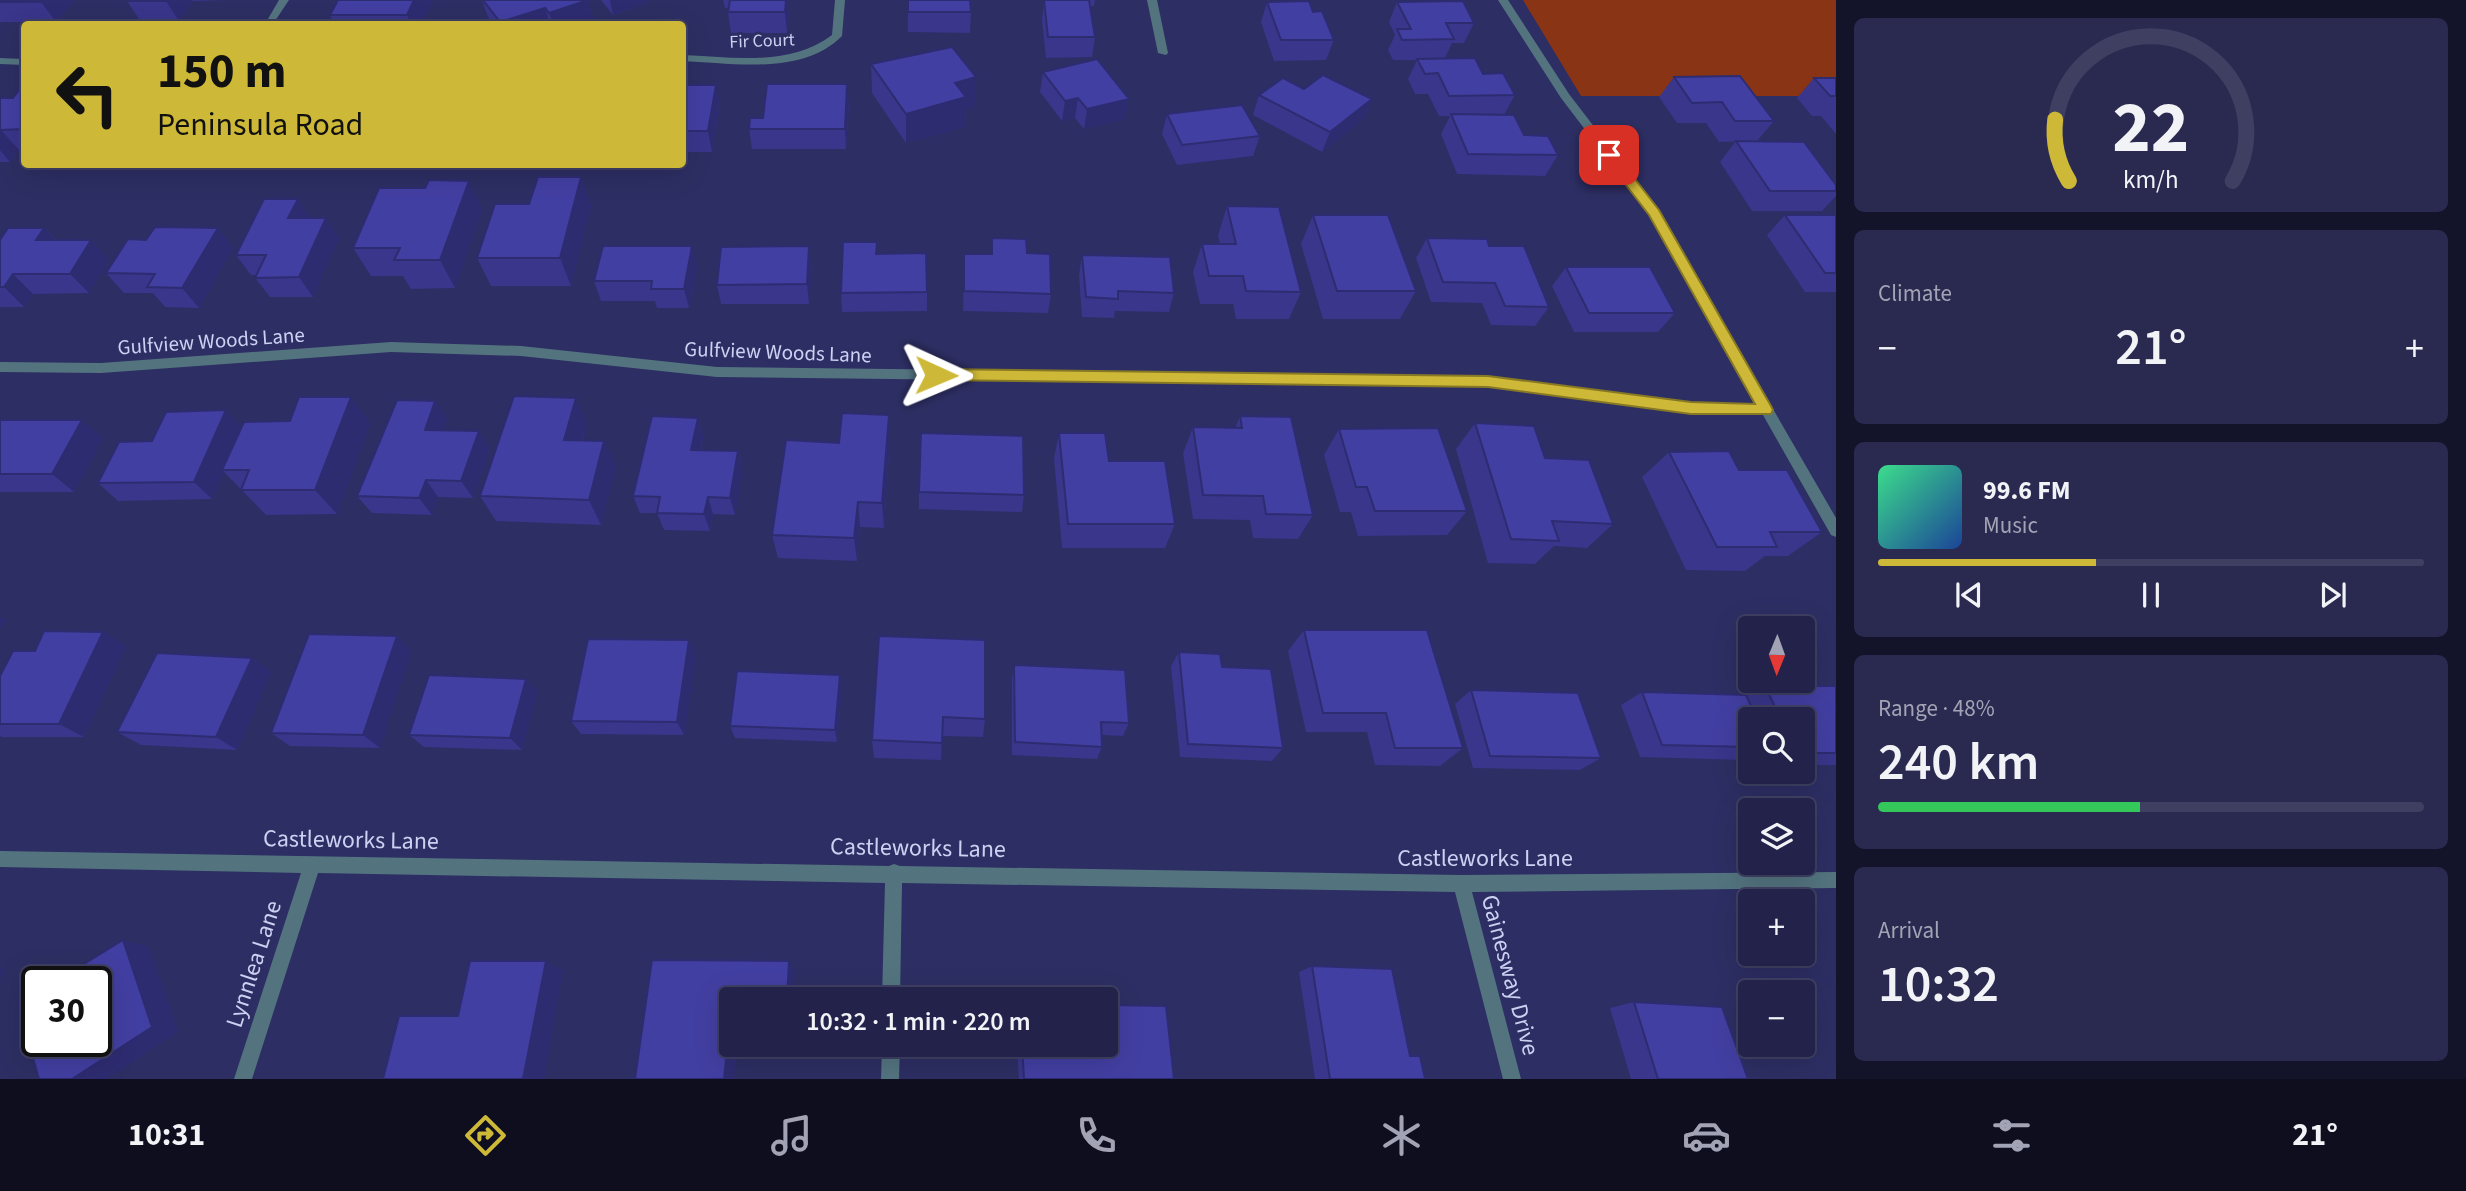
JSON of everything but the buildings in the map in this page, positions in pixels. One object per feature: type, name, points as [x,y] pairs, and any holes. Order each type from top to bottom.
[{"type":"street","points":[[271,21],[284,0]]},
{"type":"street","name":"Fir Court","points":[[686,58],[784,60],[818,49],[837,36],[840,0]]},
{"type":"street","points":[[1152,0],[1163,53]]},
{"type":"street","points":[[1503,0],[1565,96],[1654,213],[1836,531]]},
{"type":"street","points":[[0,61],[21,62]]},
{"type":"street","name":"Gulfview Woods Lane","points":[[0,367],[101,368],[391,347],[521,351],[687,370],[745,372],[1488,381],[1691,408],[1766,410]]},
{"type":"street","name":"Castleworks Lane","points":[[0,859],[894,872],[1461,884],[1836,880]]},
{"type":"street","name":"Lynnlea Lane","points":[[243,1079],[312,864]]},
{"type":"street","points":[[891,987],[894,872]]},
{"type":"street","name":"Gainesway Drive","points":[[1461,884],[1512,1079]]},
{"type":"street","points":[[890,1079],[891,1057]]},
{"type":"shaded area","points":[[1523,0],[1836,0],[1836,96],[1581,96]]},
{"type":"route","points":[[936,375],[1488,381],[1691,408],[1766,410],[1654,213],[1609,155]]}]
